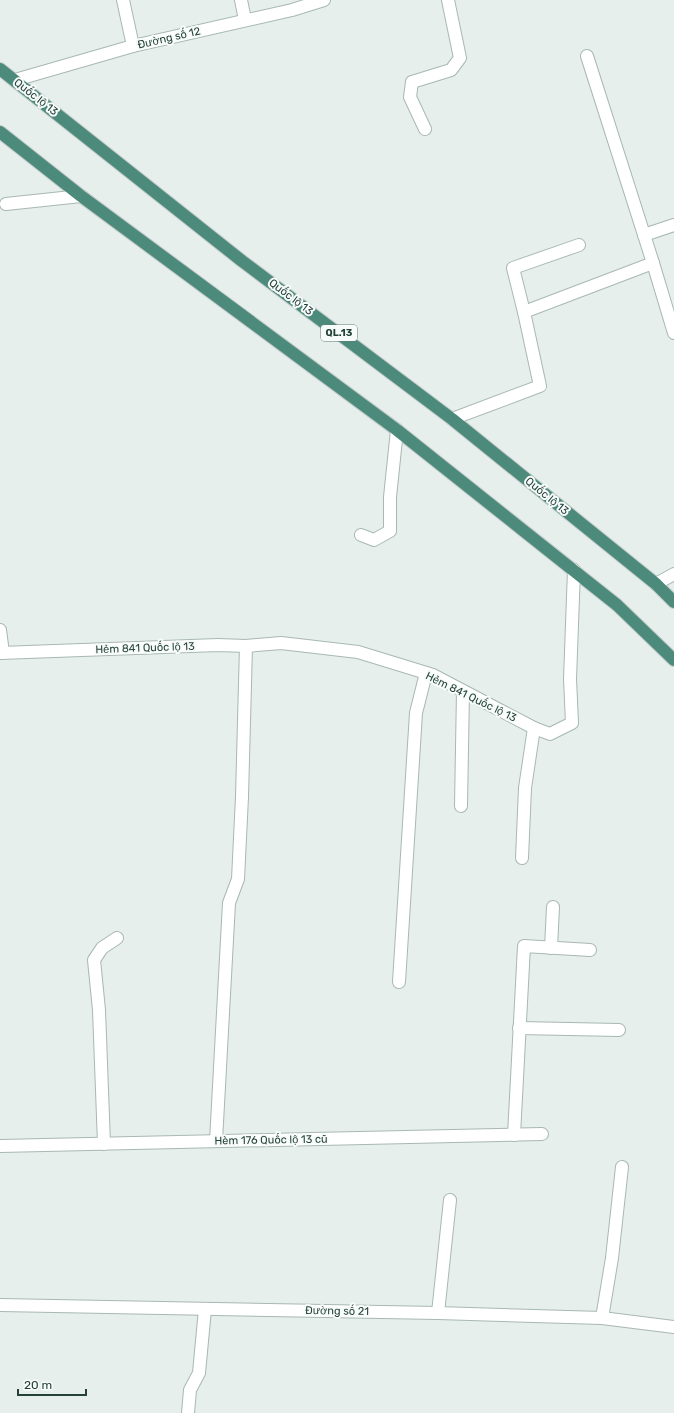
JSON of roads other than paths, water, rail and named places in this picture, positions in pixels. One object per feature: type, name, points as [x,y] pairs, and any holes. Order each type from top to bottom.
[{"type":"highway","name":"Quốc lộ 13","points":[[0,69],[242,261],[452,419],[656,584],[674,602]]},
{"type":"highway","points":[[0,132],[81,196],[397,430],[618,605],[674,660]]},
{"type":"street","points":[[123,0],[133,46]]},
{"type":"street","points":[[241,0],[245,20]]},
{"type":"street","name":"Đường số 12","points":[[15,80],[133,46],[292,10],[324,0]]},
{"type":"street","points":[[425,128],[410,97],[412,82],[451,70],[460,58],[448,0]]},
{"type":"street","points":[[587,56],[674,333]]},
{"type":"street","points":[[6,204],[81,196]]},
{"type":"street","points":[[644,235],[674,225]]},
{"type":"street","points":[[452,419],[540,386],[514,268],[579,245]]},
{"type":"street","points":[[524,312],[653,263]]},
{"type":"street","points":[[361,536],[374,540],[390,531],[390,497],[397,430]]},
{"type":"street","name":"Hẻm 841 Quốc lộ 13","points":[[1,653],[218,645],[246,646],[281,643],[358,652],[433,675],[534,728],[550,734],[572,723],[570,679],[574,570]]},
{"type":"street","points":[[656,584],[674,574]]},
{"type":"street","points":[[0,630],[1,653]]},
{"type":"street","points":[[216,1141],[229,903],[238,879],[246,646]]},
{"type":"street","points":[[399,982],[416,713],[426,673]]},
{"type":"street","points":[[461,806],[463,691]]},
{"type":"street","points":[[522,858],[525,788],[534,728]]},
{"type":"street","points":[[551,948],[553,907]]},
{"type":"street","points":[[104,1144],[99,1010],[94,960],[102,948],[117,938]]},
{"type":"street","points":[[514,1135],[524,946],[590,950]]},
{"type":"street","points":[[519,1028],[619,1030]]},
{"type":"street","name":"Hèm 176 Quốc lộ 13 cũ","points":[[0,1146],[542,1134]]},
{"type":"street","points":[[602,1318],[612,1258],[622,1168]]},
{"type":"street","points":[[438,1313],[450,1200]]},
{"type":"street","name":"Đường số 21","points":[[0,1305],[438,1313],[602,1318],[674,1326]]},
{"type":"street","points":[[188,1413],[190,1390],[199,1373],[205,1309]]}]
